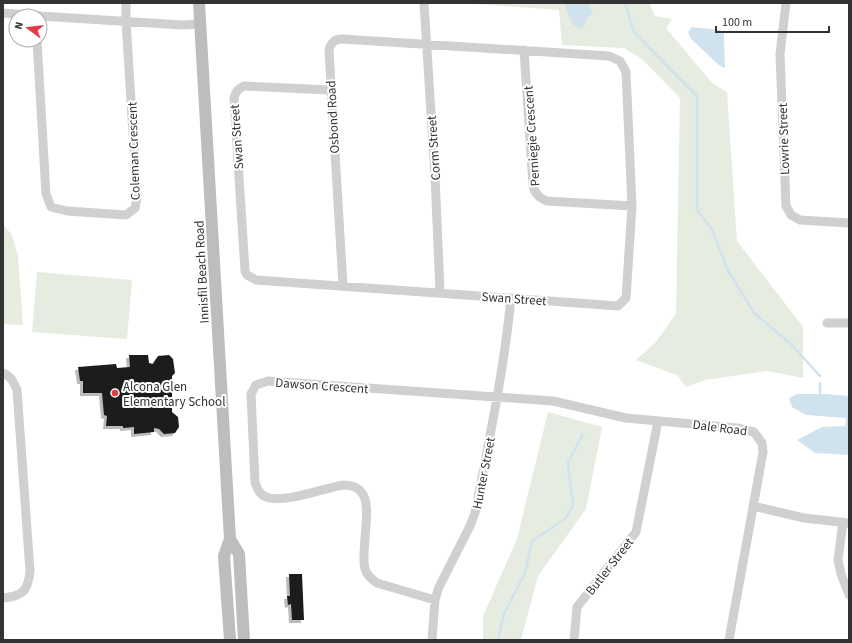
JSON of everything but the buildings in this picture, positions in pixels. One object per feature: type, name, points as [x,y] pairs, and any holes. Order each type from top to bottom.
[{"type":"main road","name":"Innisfil Beach Road","points":[[199,3],[230,539],[224,556],[230,640]]},
{"type":"main road","name":"Innisfil Beach Road","points":[[230,539],[239,554],[244,640]]},
{"type":"street","points":[[126,3],[126,20]]},
{"type":"street","name":"Corm Street","points":[[424,3],[440,292]]},
{"type":"street","name":"Lowrie Street","points":[[786,3],[780,54],[786,206],[792,215],[800,220],[849,223]]},
{"type":"street","points":[[48,16],[126,20],[182,25],[200,24]]},
{"type":"street","name":"Coleman Crescent","points":[[37,48],[46,194],[51,207],[67,210],[126,215],[135,208],[137,198],[126,20]]},
{"type":"street","name":"Osbond Road","points":[[343,286],[330,90],[329,50],[331,44],[336,40],[342,39],[426,45]]},
{"type":"street","name":"Swan Street","points":[[330,90],[244,86],[238,89],[234,98],[245,271],[247,275],[256,280],[440,292],[618,306],[626,298],[632,206],[626,72],[623,64],[617,59],[609,56],[426,45]]},
{"type":"street","name":"Perniegie Crescent","points":[[524,50],[533,185],[536,194],[546,201],[632,206]]},
{"type":"street","name":"Hunter Street","points":[[432,640],[435,600],[439,587],[475,513],[498,397],[511,298]]},
{"type":"street","points":[[826,323],[849,323]]},
{"type":"street","points":[[3,373],[12,380],[17,390],[30,571],[28,584],[22,593],[3,598]]},
{"type":"street","name":"Dawson Crescent","points":[[435,600],[377,583],[370,578],[365,571],[366,500],[363,493],[357,489],[350,485],[343,485],[302,496],[272,498],[265,496],[258,490],[255,482],[251,394],[256,385],[268,381],[498,397]]},
{"type":"street","name":"Dale Road","points":[[498,397],[553,401],[626,418],[737,428],[754,432],[762,443],[763,452],[729,640]]},
{"type":"street","name":"Butler Street","points":[[574,640],[577,607],[636,532],[658,421]]},
{"type":"street","points":[[753,506],[804,518],[846,523],[838,560],[841,574],[849,595]]},
{"type":"shaded area","points":[[461,3],[649,3],[655,16],[672,19],[666,28],[712,83],[727,92],[737,241],[803,327],[803,378],[767,371],[705,380],[686,387],[677,375],[636,360],[655,343],[676,314],[680,98],[642,59],[624,48],[562,45],[559,10]]},
{"type":"shaded area","points":[[3,224],[12,235],[18,256],[23,325],[3,324]]},
{"type":"shaded area","points":[[37,272],[132,280],[127,339],[32,332]]},
{"type":"shaded area","points":[[548,412],[602,427],[586,509],[538,576],[521,640],[483,640],[483,616],[517,539]]},
{"type":"water","points":[[563,3],[587,3],[593,13],[587,19],[582,29],[572,24]]},
{"type":"water","points":[[692,27],[720,30],[724,33],[725,68],[720,66],[691,39],[688,32]]},
{"type":"water","points":[[797,394],[849,396],[849,455],[815,453],[797,440],[822,427],[845,426],[846,418],[806,415],[792,407],[789,398]]},
{"type":"waterway","points":[[625,3],[634,32],[697,96],[697,210],[712,230],[728,271],[755,314],[791,344],[820,376]]},
{"type":"waterway","points":[[820,383],[820,396]]},
{"type":"waterway","points":[[498,640],[504,614],[525,573],[532,541],[565,519],[573,505],[568,463],[583,434]]},
{"type":"place","name":"Alcona Glen Elementary School","points":[[115,393]]}]
